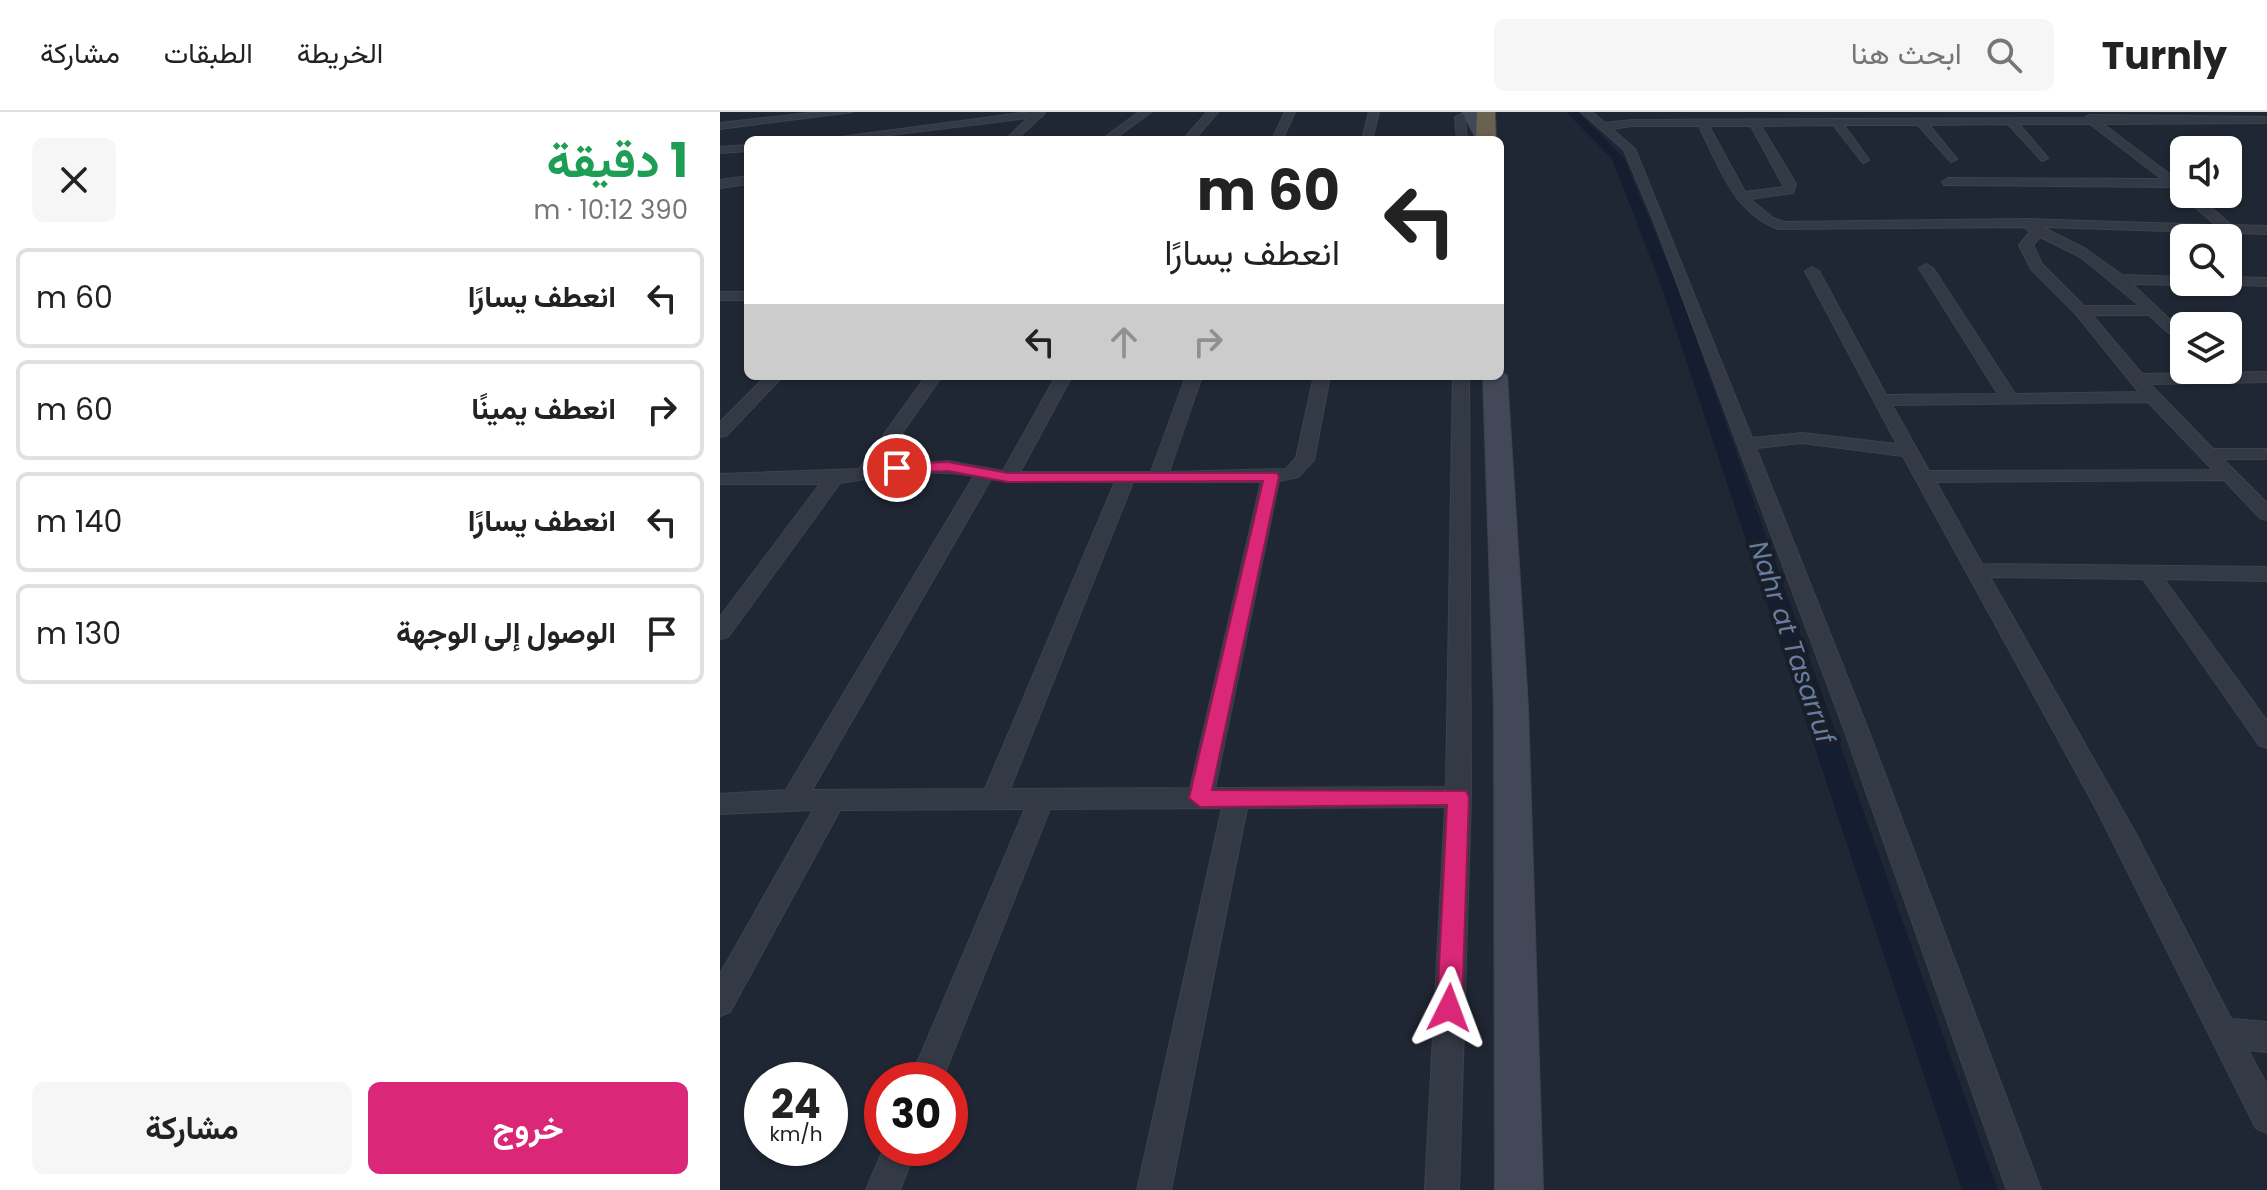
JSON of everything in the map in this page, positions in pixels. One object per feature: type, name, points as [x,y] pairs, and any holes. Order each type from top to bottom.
[{"type":"highway","points":[[1476,113],[1485,136]]},
{"type":"street","points":[[720,118],[729,112]]},
{"type":"street","points":[[720,118],[785,112]]},
{"type":"street","points":[[720,126],[847,112]]},
{"type":"street","points":[[1112,136],[1146,112]]},
{"type":"street","points":[[1192,136],[1213,112]]},
{"type":"street","points":[[1279,136],[1290,112]]},
{"type":"street","points":[[1368,136],[1374,112]]},
{"type":"street","points":[[2254,112],[2267,120]]},
{"type":"street","points":[[918,135],[1039,113]]},
{"type":"street","points":[[1014,136],[1039,113]]},
{"type":"street","points":[[1462,136],[1460,117],[1476,113]]},
{"type":"street","points":[[1595,120],[1703,124],[2011,121],[2087,116],[2267,120]]},
{"type":"street","points":[[2087,116],[2170,182]]},
{"type":"street","points":[[1595,120],[1629,149],[1856,729],[2024,1190]]},
{"type":"street","points":[[2011,121],[2042,158]]},
{"type":"street","points":[[1745,196],[1780,194],[1789,190],[1790,184],[1754,122]]},
{"type":"street","points":[[1836,122],[1863,160]]},
{"type":"street","points":[[1921,122],[1951,159]]},
{"type":"street","points":[[1703,124],[1732,182],[1765,222],[1783,226],[2170,228]]},
{"type":"street","points":[[720,150],[744,148]]},
{"type":"street","points":[[720,184],[744,181]]},
{"type":"street","points":[[1948,182],[2170,183]]},
{"type":"street","points":[[2204,208],[2222,224]]},
{"type":"street","points":[[2032,228],[2083,252],[2122,279],[2170,328]]},
{"type":"street","points":[[2032,228],[2026,245],[2036,266],[2080,310],[2152,397],[2267,514]]},
{"type":"street","points":[[2242,229],[2267,230]]},
{"type":"street","points":[[1926,268],[2010,399]]},
{"type":"street","points":[[1812,271],[1921,477],[2108,806],[2221,1033],[2267,1117]]},
{"type":"street","points":[[2122,279],[2170,281]]},
{"type":"street","points":[[2242,281],[2267,282]]},
{"type":"street","points":[[720,296],[744,296]]},
{"type":"street","points":[[2080,310],[2153,311]]},
{"type":"street","points":[[2242,375],[2267,377]]},
{"type":"street","points":[[2137,379],[2170,376]]},
{"type":"street","points":[[720,432],[771,380]]},
{"type":"street","points":[[865,473],[931,380]]},
{"type":"street","points":[[1008,477],[1062,380]]},
{"type":"street","points":[[1158,476],[1193,380]]},
{"type":"street","points":[[720,479],[834,478],[926,466],[1008,477],[1271,477],[1292,473],[1305,460],[1321,380]]},
{"type":"street","points":[[1442,1190],[1458,797],[1461,380]]},
{"type":"street","points":[[1495,380],[1511,707],[1519,1190]]},
{"type":"street","points":[[1882,400],[2152,397]]},
{"type":"street","points":[[1746,444],[1802,438],[1907,451]]},
{"type":"street","points":[[2211,454],[2267,454]]},
{"type":"street","points":[[793,800],[986,472]]},
{"type":"street","points":[[1921,477],[2230,475]]},
{"type":"street","points":[[993,799],[1126,477]]},
{"type":"street","points":[[1200,798],[1271,477]]},
{"type":"street","points":[[720,632],[834,478]]},
{"type":"street","points":[[1975,570],[2267,574]]},
{"type":"street","points":[[2148,571],[2267,739]]},
{"type":"street","points":[[720,804],[793,800],[1458,797]]},
{"type":"street","points":[[933,1062],[1042,798]]},
{"type":"street","points":[[1154,1190],[1235,805],[1239,798]]},
{"type":"street","points":[[720,1002],[831,802]]},
{"type":"street","points":[[2221,1033],[2267,1037]]},
{"type":"street","points":[[883,1190],[893,1166]]},
{"type":"waterway","name":"Nahr at Tasarruf","points":[[1572,112],[1618,158],[1670,288],[1980,1190]]},
{"type":"route","points":[[897,468],[948,466],[1008,477],[1271,477],[1200,798],[1458,797],[1449,1008]]}]
